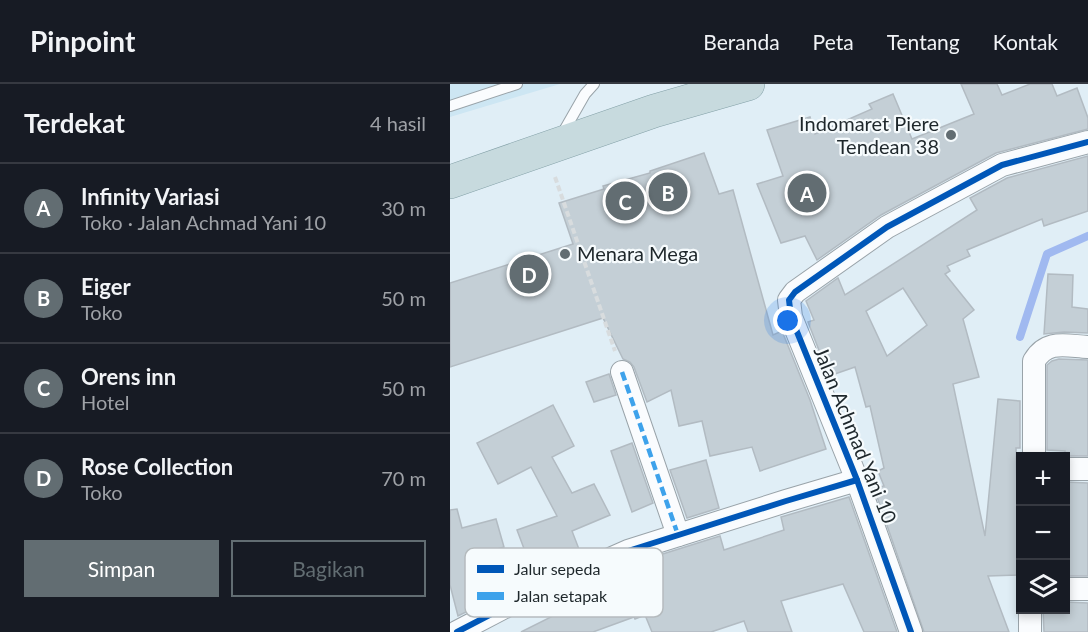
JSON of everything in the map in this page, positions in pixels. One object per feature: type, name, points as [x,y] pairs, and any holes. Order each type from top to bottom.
[{"type":"highway","points":[[450,182],[654,111],[748,84]]},
{"type":"street","name":"Jalan Achmad Yani 10","points":[[910,632],[857,480],[791,317],[789,300],[795,292],[886,227],[935,200],[1002,165],[1088,142]]},
{"type":"street","points":[[1034,452],[1034,361],[1039,352],[1050,346],[1088,346]]},
{"type":"street","points":[[622,372],[678,535]]},
{"type":"street","points":[[1070,469],[1088,469]]},
{"type":"street","points":[[637,548],[857,480]]},
{"type":"street","points":[[1070,589],[1088,589]]},
{"type":"street","points":[[1030,614],[1030,632]]},
{"type":"street","points":[[458,632],[486,617]]},
{"type":"lane","points":[[450,106],[517,84]]},
{"type":"lane","points":[[551,146],[594,84]]},
{"type":"path","points":[[551,146],[622,372]]},
{"type":"shaded area","points":[[450,84],[560,84],[450,117]]},
{"type":"building","points":[[961,84],[997,84],[1002,95],[1030,84],[1052,84],[1057,96],[1077,88],[1088,118],[1088,129],[996,153],[881,215],[817,260],[805,236],[781,243],[757,184],[783,176],[767,130],[810,117],[815,134],[872,109],[869,104],[893,94],[912,139],[974,114]]},
{"type":"building","points":[[704,153],[719,194],[733,190],[773,335],[782,331],[810,400],[826,449],[760,471],[752,447],[710,456],[702,421],[679,426],[671,390],[647,402],[634,367],[623,359],[603,318],[450,367],[450,283],[573,244],[559,203]]},
{"type":"building","points":[[1088,156],[1088,211],[1044,226],[1042,219],[967,250],[970,256],[947,266],[950,271],[945,274],[974,310],[963,319],[979,377],[953,384],[985,536],[998,399],[1020,401],[1020,448],[1016,448],[1016,575],[988,576],[1009,632],[924,632],[874,488],[884,486],[878,471],[884,468],[870,406],[866,407],[855,367],[829,376],[808,322],[814,320],[806,301],[838,278],[845,295],[977,210],[970,198],[1007,178]],"holes":[[[903,288],[927,325],[887,356],[866,311]]]},
{"type":"building","points":[[1048,274],[1073,275],[1072,307],[1088,309],[1088,333],[1044,334]]},
{"type":"building","points":[[1059,359],[1088,360],[1088,456],[1070,456],[1070,452],[1047,450],[1047,365]]},
{"type":"building","points":[[609,374],[616,395],[594,402],[586,382]]},
{"type":"building","points":[[553,405],[574,446],[552,457],[572,493],[594,484],[610,515],[572,531],[579,548],[524,548],[517,530],[557,516],[531,467],[498,484],[477,443]]},
{"type":"building","points":[[632,443],[653,503],[632,512],[611,451]]},
{"type":"building","points":[[706,460],[719,508],[687,518],[670,470]]},
{"type":"building","points":[[1070,482],[1088,483],[1088,576],[1070,576]]},
{"type":"building","points":[[849,497],[897,632],[864,632],[843,584],[781,601],[792,632],[748,632],[744,621],[711,632],[652,632],[646,617],[663,617],[663,554],[720,536],[724,550],[784,530],[781,517]]},
{"type":"building","points":[[457,509],[462,528],[496,519],[504,547],[465,548],[465,612],[458,616],[450,585],[450,510]]},
{"type":"building","points":[[1070,602],[1088,603],[1088,632],[1044,632],[1043,614],[1070,614]]},
{"type":"building","points":[[551,617],[634,617],[593,632],[521,632]]},
{"type":"waterway","points":[[1020,337],[1047,254],[1088,236]]},
{"type":"marked path","points":[[622,372],[678,535]]},
{"type":"cycle path","points":[[911,632],[857,480],[791,317],[789,300],[795,292],[887,227],[1002,165],[1088,142]]},
{"type":"cycle path","points":[[637,548],[857,480]]},
{"type":"cycle path","points":[[457,632],[486,617]]},
{"type":"place","name":"Indomaret Piere Tendean 38","points":[[951,135]]},
{"type":"place","name":"Eiger","points":[[668,192]]},
{"type":"place","name":"Infinity Variasi","points":[[807,193]]},
{"type":"place","name":"Orens inn","points":[[625,201]]},
{"type":"place","name":"Menara Mega","points":[[565,254]]},
{"type":"place","name":"Rose Collection","points":[[529,274]]}]
